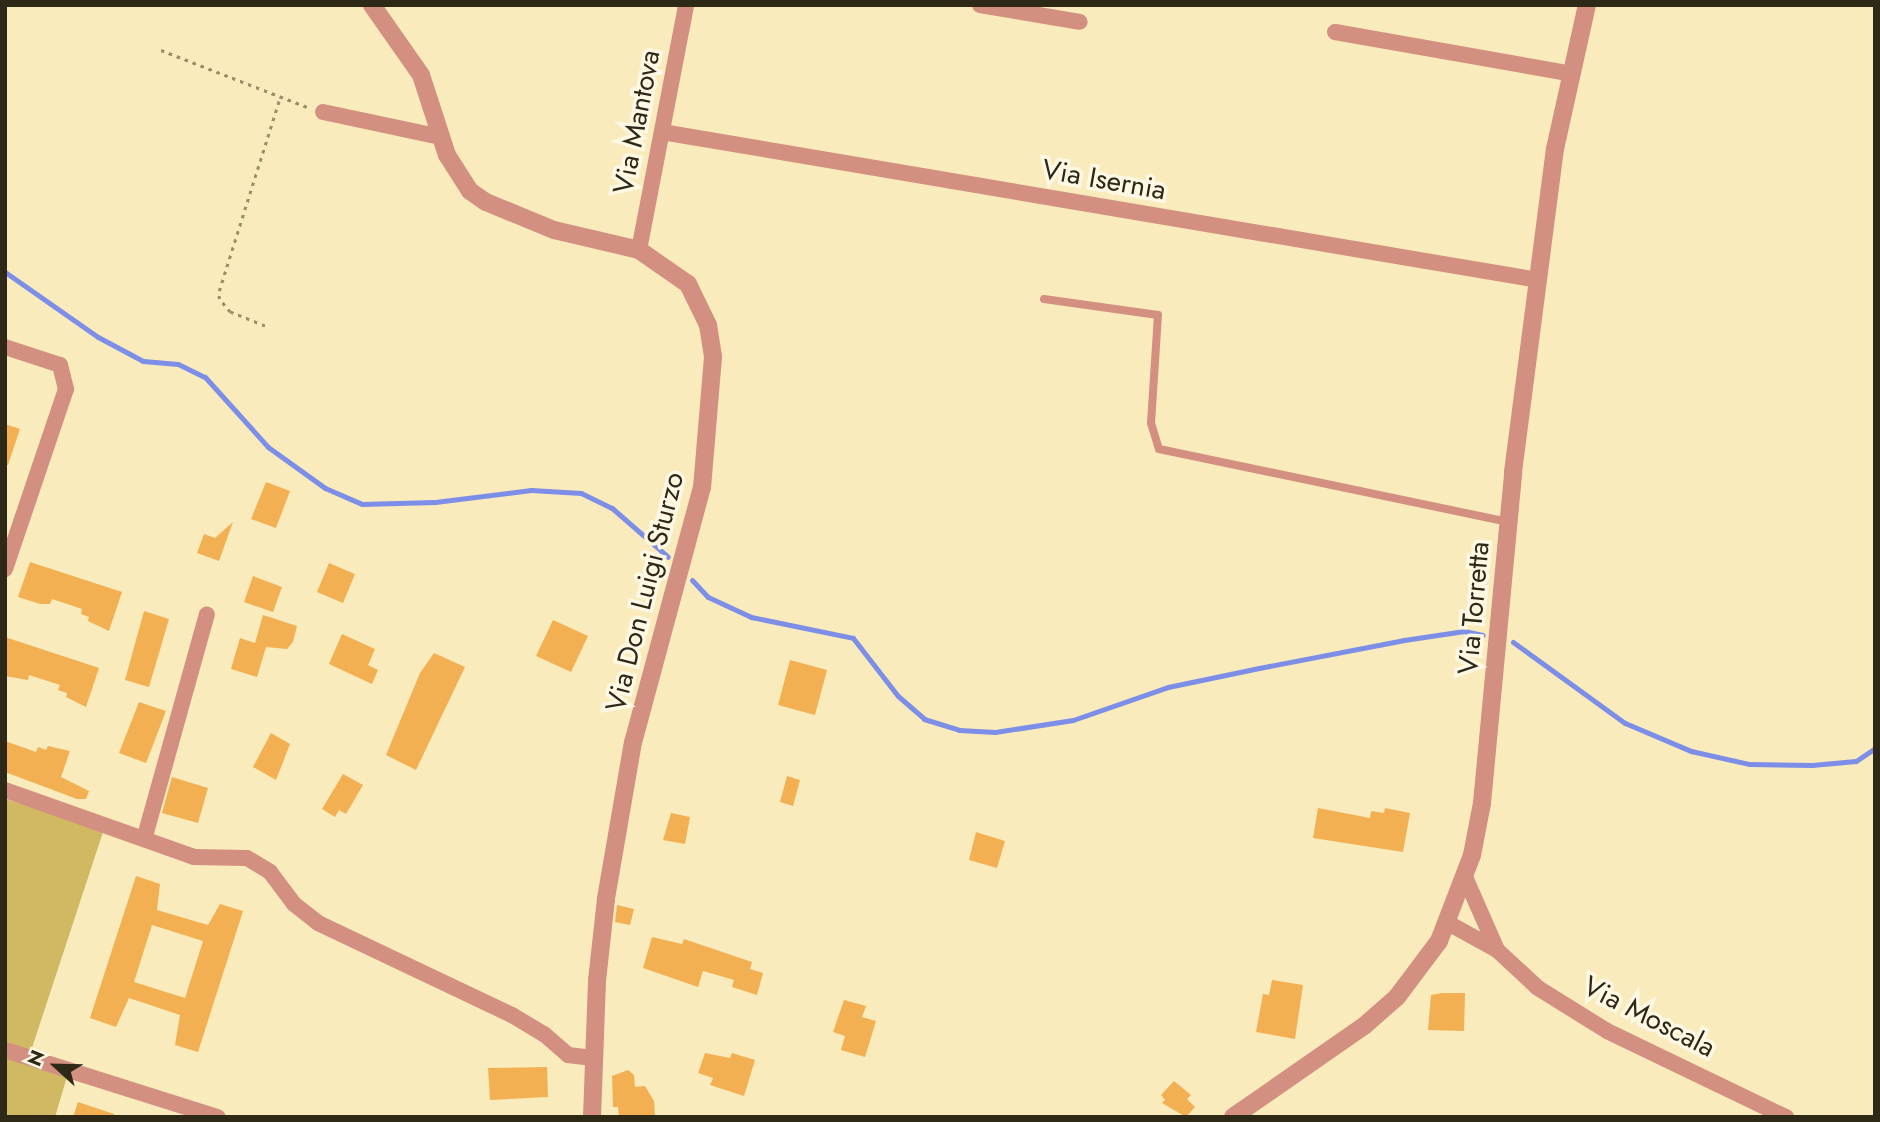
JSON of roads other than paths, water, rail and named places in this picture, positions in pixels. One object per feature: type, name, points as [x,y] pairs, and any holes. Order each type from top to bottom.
[{"type":"street","name":"Via Don Luigi Sturzo","points":[[372,5],[421,75],[441,137],[458,177],[486,202],[554,230],[639,250],[688,284],[703,308],[713,357],[702,486],[633,742],[611,874],[593,1058],[592,1117]]},
{"type":"street","name":"Via Mantova","points":[[639,250],[686,5]]},
{"type":"street","points":[[980,5],[1080,22]]},
{"type":"street","name":"Via Torretta","points":[[1233,1117],[1364,1026],[1421,968],[1448,923],[1465,877],[1482,803],[1508,522],[1555,149],[1587,5]]},
{"type":"street","points":[[1335,32],[1572,74]]},
{"type":"street","points":[[323,112],[441,137]]},
{"type":"street","name":"Via Isernia","points":[[662,132],[1538,280]]},
{"type":"street","points":[[5,347],[60,365],[66,389],[5,569]]},
{"type":"street","points":[[145,836],[207,614]]},
{"type":"street","points":[[5,790],[145,836],[194,857],[247,858],[270,872],[294,904],[318,923],[512,1015],[544,1034],[568,1055],[593,1058]]},
{"type":"street","points":[[1465,877],[1497,950]]},
{"type":"street","points":[[1448,923],[1497,950]]},
{"type":"street","name":"Via Moscala","points":[[1497,950],[1538,988],[1607,1031],[1786,1117]]},
{"type":"street","points":[[5,1050],[218,1117]]},
{"type":"lane","points":[[1044,299],[1157,315],[1151,423],[1159,449],[1508,522]]},
{"type":"waterway","points":[[5,272],[98,337],[143,361],[178,364],[205,377],[268,447],[325,488],[362,504],[435,502],[531,490],[581,493],[612,508],[668,557]]},
{"type":"waterway","points":[[692,580],[708,597],[751,617],[853,638],[898,696],[924,719],[959,730],[995,732],[1073,720],[1168,687],[1259,668],[1464,631],[1483,635]]},
{"type":"waterway","points":[[1513,642],[1625,723],[1691,751],[1749,764],[1812,765],[1856,761],[1875,748]]}]
